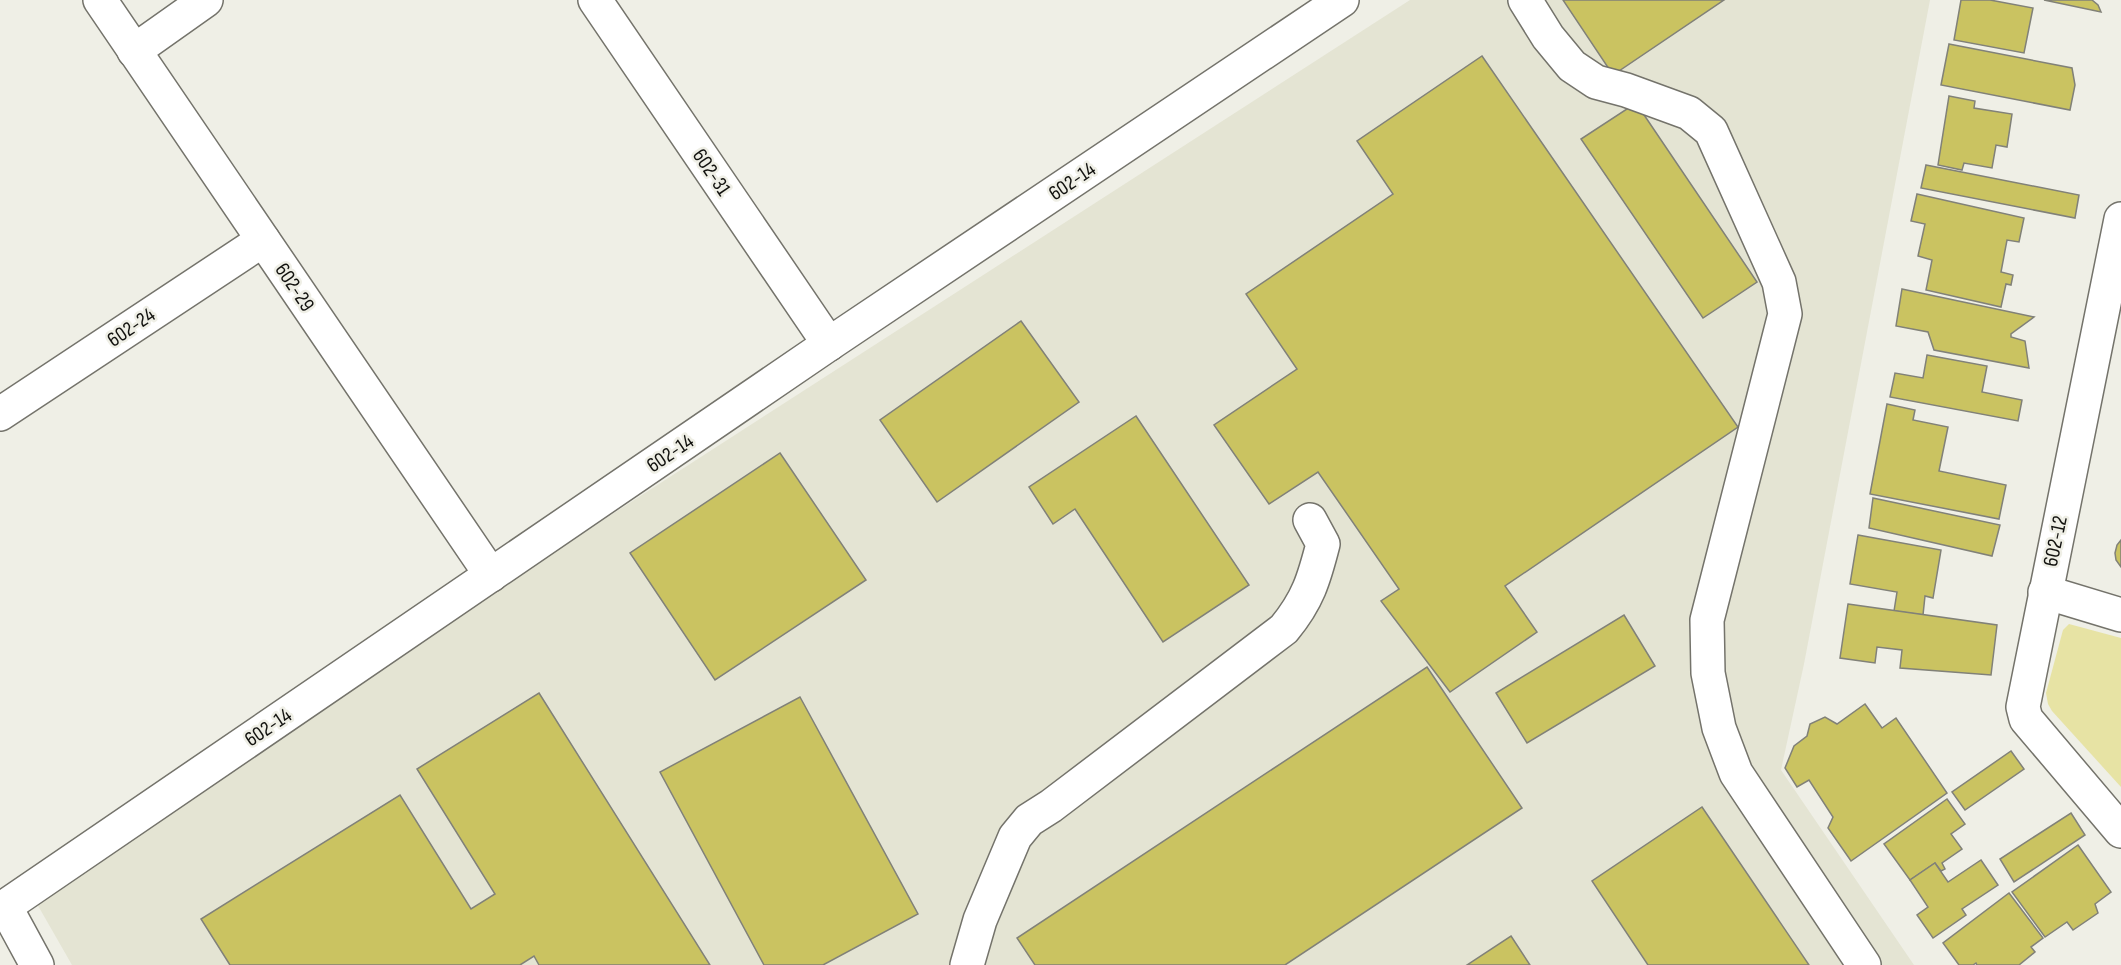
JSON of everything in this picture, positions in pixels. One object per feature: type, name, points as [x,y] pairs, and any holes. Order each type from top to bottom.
[{"type":"street","name":"602-29","points":[[99,0],[491,575]]},
{"type":"street","points":[[134,51],[206,0]]},
{"type":"street","name":"602-14","points":[[3,908],[829,344],[1342,0]]},
{"type":"street","points":[[1525,0],[1548,37],[1572,66],[1596,82],[1626,90],[1689,113],[1711,131],[1779,282],[1785,314],[1707,620],[1708,673],[1719,728],[1736,773],[1864,965]]},
{"type":"street","name":"602-31","points":[[609,5],[829,344]]},
{"type":"street","name":"602-12","points":[[2121,219],[2025,694],[2024,714],[2121,831]]},
{"type":"street","name":"602-24","points":[[0,414],[263,240]]},
{"type":"street","points":[[967,965],[980,920],[1015,837],[1029,820],[1284,629],[1300,610],[1314,581],[1323,544],[1310,520]]},
{"type":"street","points":[[2045,592],[2121,615]]},
{"type":"street","points":[[3,908],[37,965]]},
{"type":"shaded area","points":[[1410,0],[1930,0],[1804,664],[1781,770],[1914,965],[72,965],[29,890]]},
{"type":"shaded area","points":[[2069,624],[2121,638],[2121,787],[2048,704],[2046,693],[2063,630]]},
{"type":"building","points":[[1563,0],[1724,0],[1613,75]]},
{"type":"building","points":[[1961,0],[1990,0],[2033,8],[2024,53],[1954,40]]},
{"type":"building","points":[[2044,0],[2092,0],[2101,12]]},
{"type":"building","points":[[1949,44],[2072,68],[2075,85],[2070,110],[1941,85]]},
{"type":"building","points":[[1482,56],[1738,427],[1505,586],[1537,632],[1450,692],[1381,601],[1399,589],[1318,472],[1269,504],[1214,425],[1297,369],[1246,294],[1393,194],[1357,141]]},
{"type":"building","points":[[1949,96],[1975,101],[1974,108],[2012,114],[2007,147],[1996,145],[1992,168],[1964,163],[1962,170],[1938,165]]},
{"type":"building","points":[[1636,103],[1757,282],[1703,318],[1581,139]]},
{"type":"building","points":[[1926,165],[2079,195],[2075,218],[1921,188]]},
{"type":"building","points":[[1917,194],[2024,218],[2019,242],[2007,240],[2001,272],[2013,275],[2011,285],[2006,284],[2001,307],[1926,290],[1932,260],[1918,256],[1925,224],[1911,221]]},
{"type":"building","points":[[1902,289],[2034,317],[2011,334],[2011,337],[2025,341],[2029,368],[1934,350],[1928,332],[1896,326]]},
{"type":"building","points":[[1021,321],[1079,402],[937,502],[880,420]]},
{"type":"building","points":[[1927,355],[1987,366],[1982,392],[2022,400],[2018,421],[1890,397],[1895,373],[1923,378]]},
{"type":"building","points":[[1887,404],[1915,410],[1913,420],[1948,427],[1939,471],[2006,485],[1999,519],[1870,494]]},
{"type":"building","points":[[1136,416],[1249,585],[1163,642],[1075,509],[1053,524],[1029,487]]},
{"type":"building","points":[[780,453],[866,580],[715,680],[630,553]]},
{"type":"building","points":[[1873,498],[2000,525],[1992,556],[1869,528]]},
{"type":"building","points":[[1858,535],[1941,550],[1933,598],[1925,596],[1923,615],[1894,611],[1897,592],[1850,584]]},
{"type":"building","points":[[2121,540],[2121,567],[2116,560],[2115,553]]},
{"type":"building","points":[[1848,604],[1997,625],[1991,675],[1900,668],[1902,650],[1877,647],[1875,663],[1840,658]]},
{"type":"building","points":[[1624,615],[1655,666],[1527,743],[1496,693]]},
{"type":"building","points":[[1427,667],[1522,808],[1285,965],[1035,965],[1017,938]]},
{"type":"building","points":[[539,693],[710,965],[539,965],[534,956],[520,965],[230,965],[201,919],[400,795],[471,909],[495,894],[417,769]]},
{"type":"building","points":[[800,697],[918,914],[823,965],[764,965],[660,772]]},
{"type":"building","points":[[1865,704],[1882,728],[1896,718],[1947,793],[1851,861],[1828,828],[1833,817],[1809,780],[1797,787],[1785,768],[1794,746],[1807,736],[1810,724],[1825,717],[1837,724]]},
{"type":"building","points":[[2011,751],[2024,769],[1965,810],[1952,792]]},
{"type":"building","points":[[1947,799],[1965,824],[1951,834],[1962,849],[1942,863],[1945,869],[1941,871],[1935,863],[1910,880],[1884,844]]},
{"type":"building","points":[[1702,807],[1809,965],[1648,965],[1592,881]]},
{"type":"building","points":[[2071,813],[2085,835],[2014,882],[2000,859]]},
{"type":"building","points":[[2078,845],[2111,892],[2095,904],[2098,913],[2073,930],[2067,922],[2045,937],[2012,892]]},
{"type":"building","points":[[1981,860],[1998,885],[1962,909],[1966,915],[1933,938],[1917,915],[1928,907],[1910,880],[1935,863],[1948,882]]},
{"type":"building","points":[[2009,893],[2043,938],[2031,947],[2035,952],[2019,965],[1977,965],[1976,963],[1959,965],[1943,943]]},
{"type":"building","points":[[1511,936],[1530,965],[1467,965]]}]
